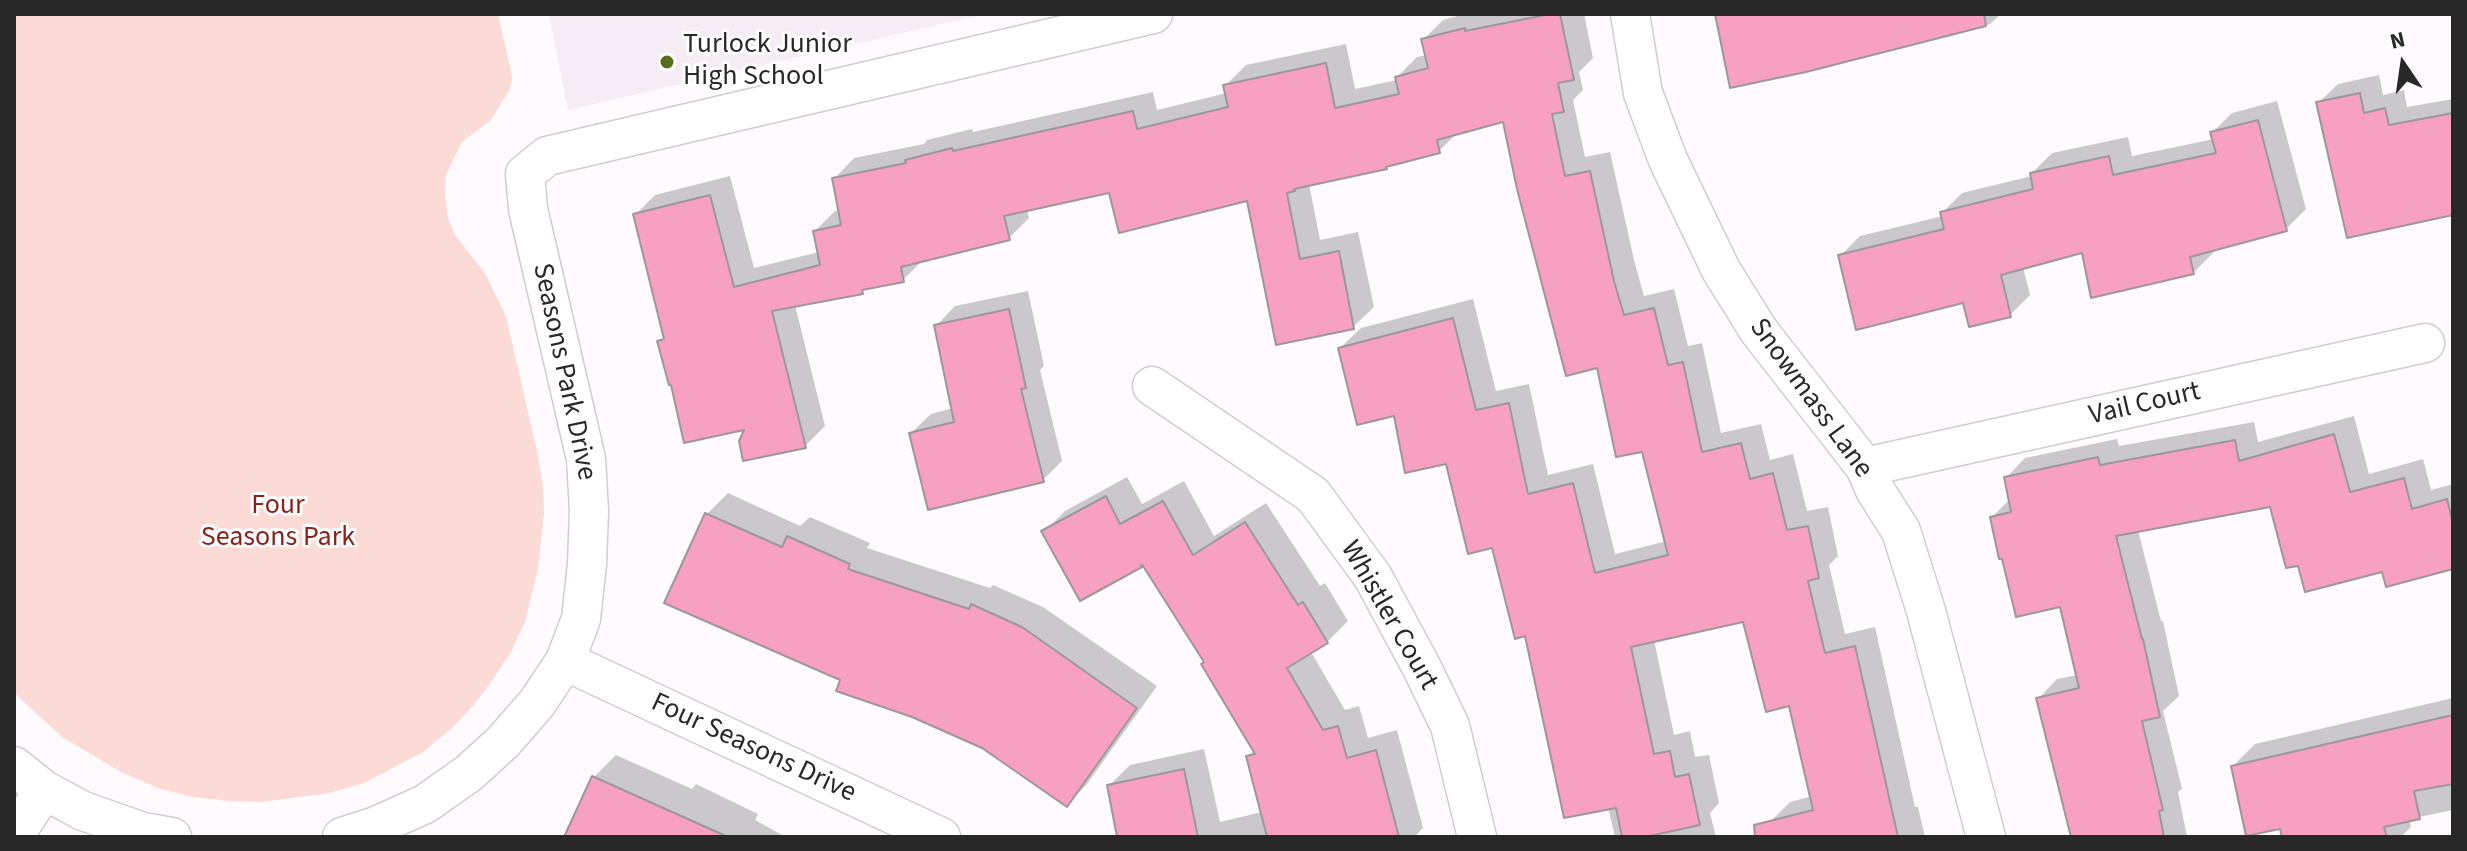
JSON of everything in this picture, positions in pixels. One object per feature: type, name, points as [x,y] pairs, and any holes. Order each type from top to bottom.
[{"type":"street","name":"Seasons Park Drive","points":[[366,833],[425,804],[469,773],[503,742],[537,703],[565,661],[581,619],[589,511],[586,459],[528,209],[525,174],[547,156],[1153,14]]},
{"type":"street","name":"Snowmass Lane","points":[[1630,14],[1643,93],[1668,160],[1721,270],[1759,331],[1865,467],[1875,490],[1901,531],[1926,611],[1986,837]]},
{"type":"street","name":"Vail Court","points":[[1865,467],[2425,343]]},
{"type":"street","name":"Whistler Court","points":[[1152,386],[1313,495],[1373,577],[1450,726],[1477,837]]},
{"type":"street","name":"Four Seasons Drive","points":[[565,661],[941,837]]},
{"type":"street","points":[[14,766],[44,790],[83,811],[143,832],[172,837]]},
{"type":"street","points":[[14,836],[44,790]]},
{"type":"shaded area","name":"Turlock Junior High School","points":[[549,14],[985,14],[568,110]]},
{"type":"green space","name":"Four Seasons Park","points":[[14,14],[498,14],[512,81],[491,120],[462,142],[446,175],[445,195],[448,218],[455,235],[485,273],[506,316],[543,486],[544,514],[538,569],[525,622],[511,652],[472,707],[423,752],[364,783],[330,793],[262,802],[192,797],[158,788],[121,772],[62,737],[14,693]]},
{"type":"building","points":[[1560,14],[1574,80],[1558,83],[1564,112],[1552,114],[1565,176],[1590,171],[1624,315],[1654,308],[1668,365],[1683,362],[1702,452],[1741,443],[1750,479],[1773,473],[1787,530],[1808,526],[1819,578],[1808,581],[1825,653],[1855,646],[1898,837],[1755,837],[1754,825],[1813,810],[1789,706],[1766,712],[1743,622],[1631,647],[1654,754],[1670,751],[1675,777],[1689,774],[1700,825],[1645,837],[1622,837],[1616,808],[1564,818],[1525,636],[1515,639],[1492,548],[1468,554],[1446,464],[1405,473],[1394,416],[1357,425],[1338,348],[1453,318],[1476,410],[1509,403],[1528,494],[1573,483],[1595,573],[1668,555],[1642,452],[1616,457],[1597,368],[1566,376],[1517,189],[1503,122],[1437,140],[1440,153],[1287,193],[1300,259],[1339,251],[1354,329],[1276,345],[1247,201],[1119,233],[1109,193],[1004,216],[1010,240],[901,267],[904,282],[862,290],[863,294],[772,311],[806,448],[743,461],[739,441],[744,430],[684,443],[657,341],[664,339],[633,214],[710,195],[734,287],[820,265],[813,231],[841,225],[832,178],[906,163],[905,160],[952,148],[953,151],[1133,111],[1137,129],[1228,107],[1223,85],[1326,63],[1335,108],[1399,94],[1395,77],[1428,68],[1421,39],[1465,28],[1465,31]]},
{"type":"building","points":[[1715,14],[1984,14],[1986,26],[1730,88]]},
{"type":"building","points":[[2360,93],[2364,113],[2385,108],[2389,125],[2453,113],[2453,215],[2347,238],[2316,102]]},
{"type":"building","points":[[2258,120],[2287,231],[2190,257],[2194,274],[2091,298],[2082,253],[2001,275],[2011,317],[1969,327],[1963,303],[1856,330],[1838,255],[1944,229],[1940,212],[2033,189],[2030,173],[2109,156],[2113,175],[2216,153],[2210,132]]},
{"type":"building","points":[[1009,309],[1026,388],[1021,389],[1044,482],[928,510],[909,433],[954,422],[934,325]]},
{"type":"building","points":[[2334,434],[2350,492],[2404,478],[2412,509],[2447,499],[2453,523],[2453,569],[2386,587],[2382,572],[2305,592],[2298,566],[2286,568],[2270,507],[2116,536],[2160,717],[2142,721],[2163,810],[2159,811],[2164,837],[2071,837],[2036,698],[2079,688],[2060,607],[2016,617],[1990,517],[2011,512],[2004,477],[2098,457],[2100,465],[2235,440],[2239,461]]},
{"type":"building","points":[[1106,496],[1120,524],[1163,501],[1193,555],[1245,522],[1298,605],[1303,602],[1328,643],[1287,668],[1323,730],[1338,726],[1347,758],[1376,750],[1399,837],[1267,837],[1246,756],[1255,754],[1201,664],[1204,662],[1143,566],[1080,601],[1041,531]]},
{"type":"building","points":[[705,513],[782,547],[787,536],[850,564],[848,569],[969,609],[971,604],[1022,627],[1137,708],[1067,807],[982,748],[912,717],[836,691],[840,680],[664,603]]},
{"type":"building","points":[[2453,715],[2453,784],[2414,791],[2420,819],[2384,827],[2387,837],[2282,837],[2280,829],[2246,836],[2231,766]]},
{"type":"building","points":[[1184,769],[1198,837],[1117,837],[1107,785]]},
{"type":"building","points":[[592,776],[728,837],[564,837]]},
{"type":"place","name":"Turlock Junior High School","points":[[667,62]]}]
